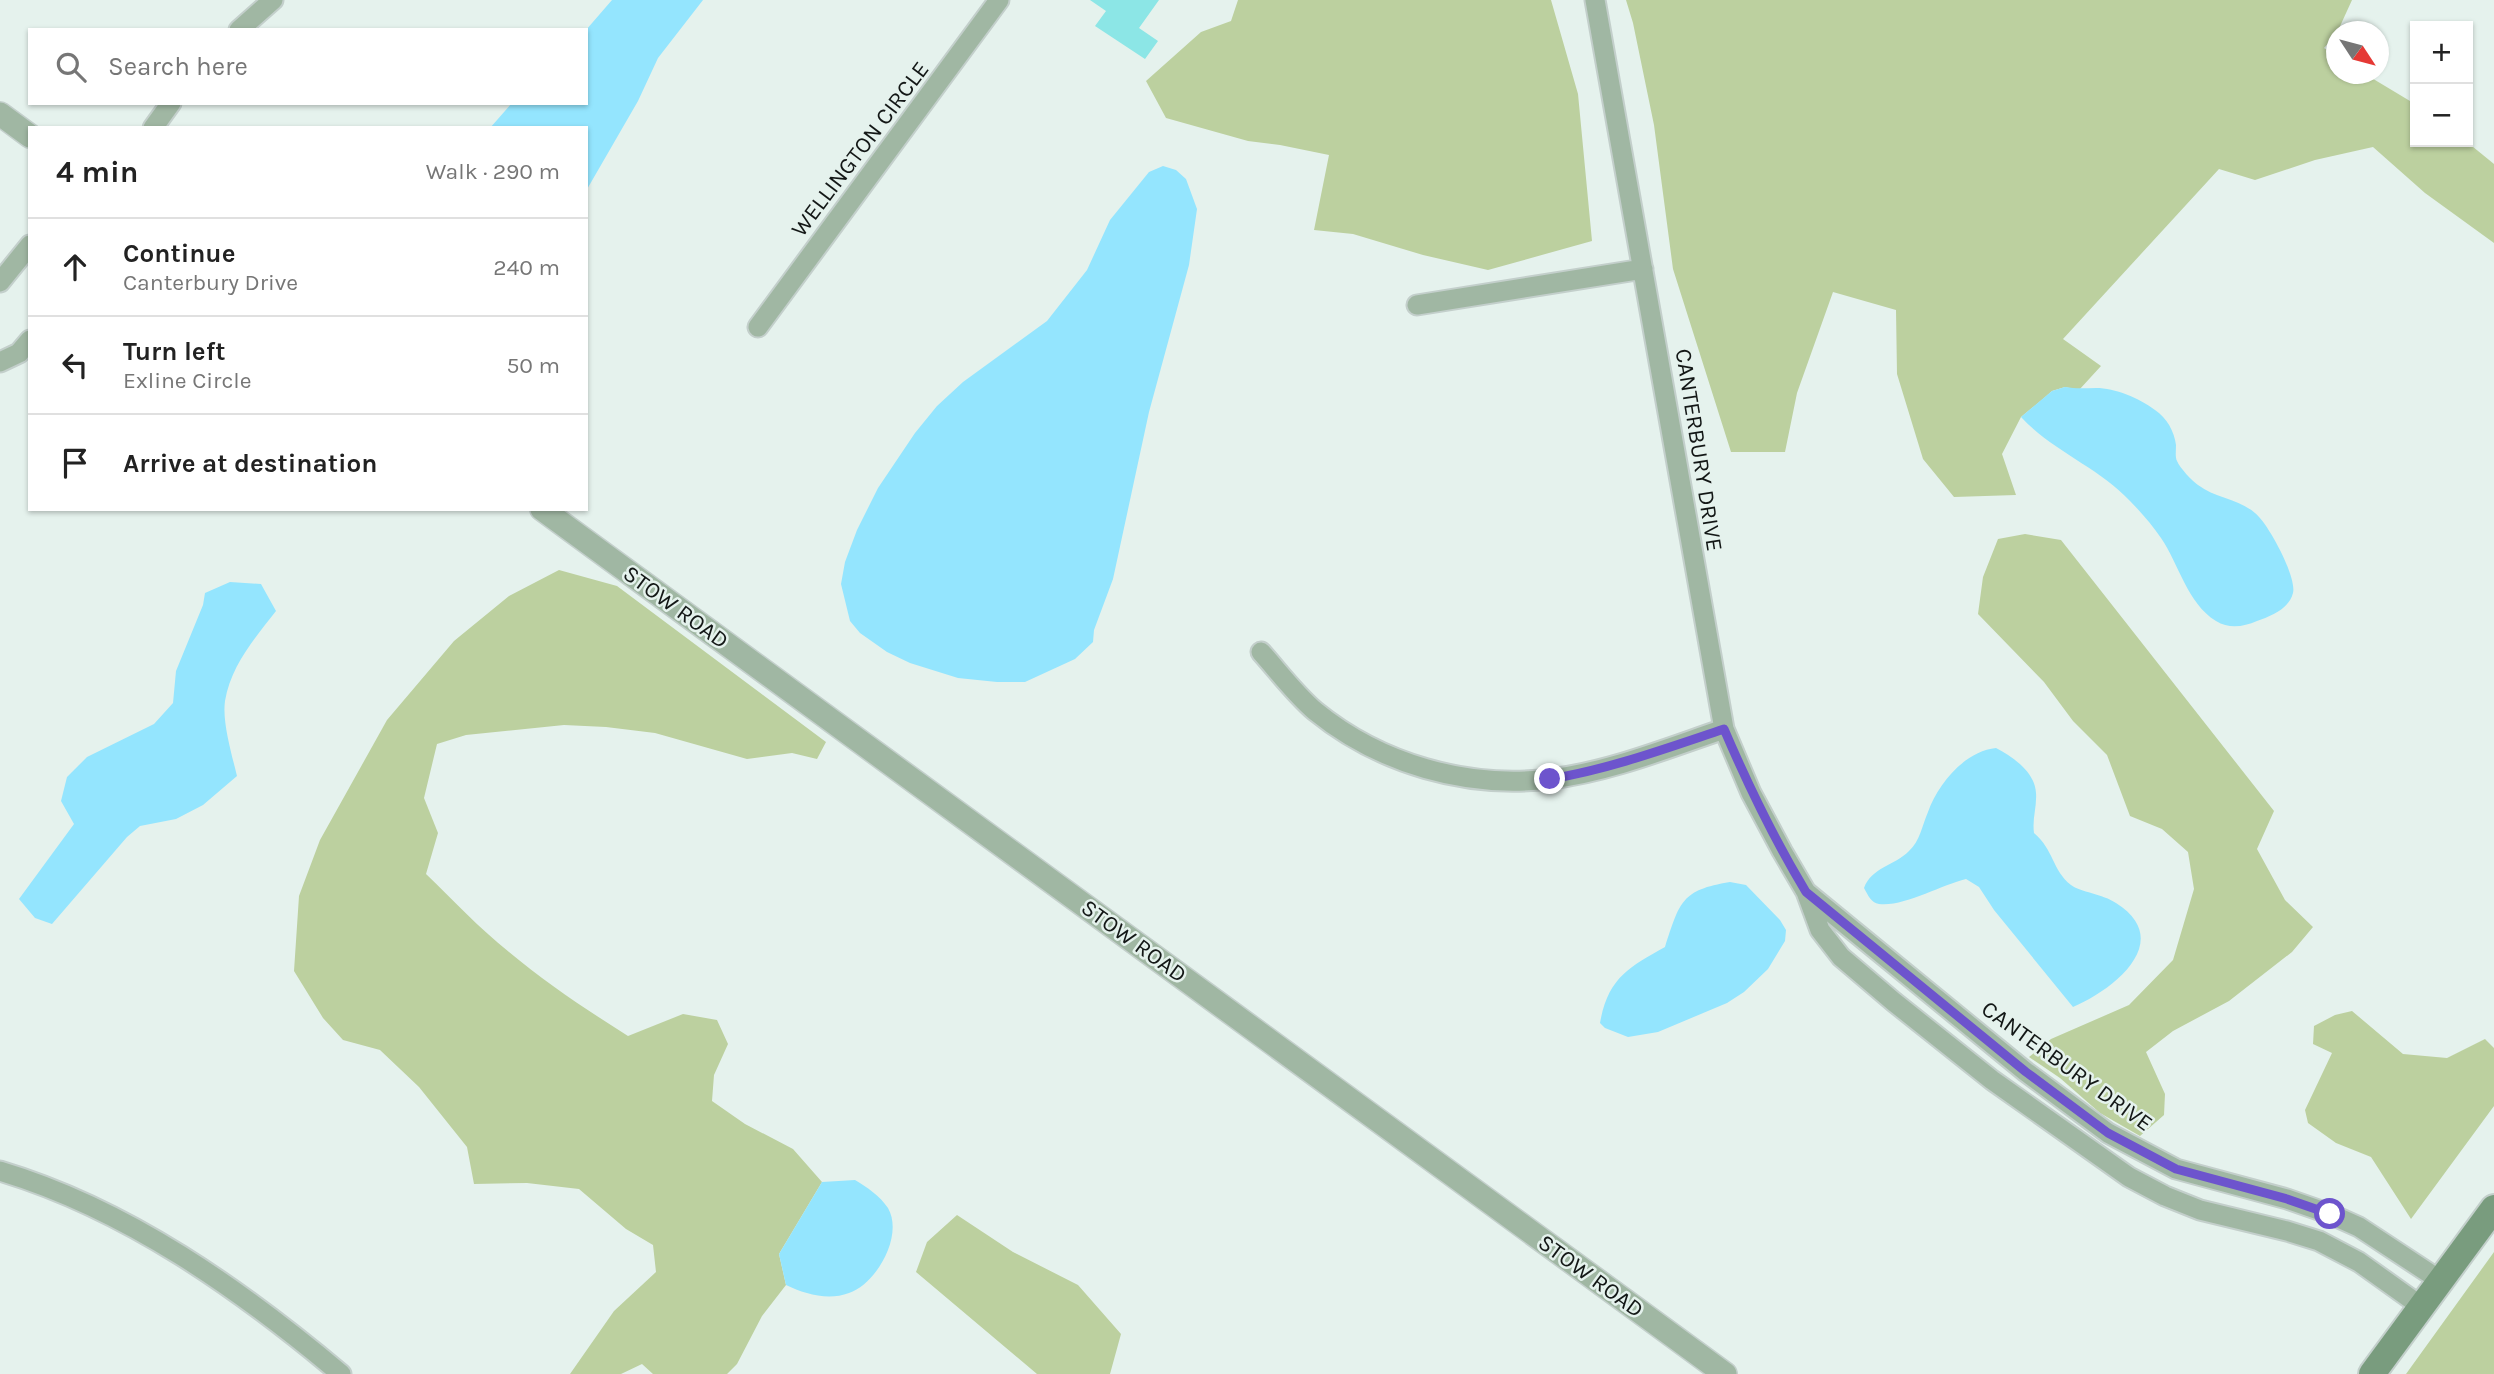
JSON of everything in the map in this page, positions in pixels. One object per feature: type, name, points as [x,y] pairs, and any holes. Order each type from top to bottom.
[{"type":"main road","points":[[2372,1374],[2494,1208]]},
{"type":"street","points":[[241,28],[274,0]]},
{"type":"street","name":"WELLINGTON CIRCLE","points":[[758,327],[999,0]]},
{"type":"street","name":"CANTERBURY DRIVE","points":[[1595,0],[1724,729],[1751,793],[1806,892],[1820,930],[1840,957],[1894,1002],[1992,1080],[2129,1177],[2200,1210],[2319,1241],[2359,1262],[2422,1307]]},
{"type":"street","points":[[154,126],[170,105]]},
{"type":"street","points":[[0,114],[28,135]]},
{"type":"street","points":[[0,282],[28,247]]},
{"type":"street","points":[[1417,305],[1643,269]]},
{"type":"street","points":[[0,362],[19,353],[28,342]]},
{"type":"street","name":"STOW ROAD","points":[[545,511],[1725,1374]]},
{"type":"street","points":[[1261,653],[1314,710],[1344,731],[1385,754],[1449,775],[1522,780],[1559,777],[1645,756],[1724,729]]},
{"type":"street","name":"CANTERBURY DRIVE","points":[[1806,892],[2009,1058],[2123,1142],[2176,1169],[2287,1199],[2330,1214],[2359,1227],[2441,1281]]},
{"type":"street","points":[[1894,1002],[1912,980]]},
{"type":"street","points":[[1992,1080],[2009,1058]]},
{"type":"street","points":[[2109,1164],[2123,1142]]},
{"type":"street","points":[[0,1171],[76,1201],[150,1237],[236,1291],[341,1374]]},
{"type":"green space","points":[[1238,0],[1551,0],[1578,94],[1592,241],[1488,270],[1423,255],[1353,234],[1314,230],[1329,155],[1248,141],[1166,118],[1146,81],[1201,32],[1231,21]]},
{"type":"green space","points":[[1626,0],[2352,0],[2342,21],[2326,21],[2326,84],[2382,84],[2410,101],[2410,147],[2473,147],[2494,164],[2494,243],[2425,193],[2373,147],[2315,160],[2255,180],[2219,169],[2063,339],[2101,366],[2079,390],[2065,387],[2052,391],[2021,417],[2002,454],[2016,495],[1954,497],[1923,459],[1897,374],[1896,310],[1833,292],[1797,393],[1785,452],[1731,452],[1673,269],[1654,125]]},
{"type":"green space","points":[[2025,534],[2061,540],[2274,811],[2257,849],[2285,900],[2313,927],[2292,952],[2229,1001],[2173,1031],[2146,1052],[2165,1094],[2164,1115],[2140,1136],[2100,1113],[2060,1078],[2029,1057],[2051,1039],[2129,1005],[2173,960],[2194,889],[2188,852],[2162,829],[2130,816],[2107,755],[2073,721],[2044,682],[1978,614],[1983,577],[1998,539]]},
{"type":"green space","points":[[559,570],[617,586],[826,742],[817,759],[792,753],[747,759],[655,733],[606,727],[564,725],[466,735],[437,744],[424,798],[438,833],[426,874],[466,914],[537,975],[628,1036],[683,1014],[717,1020],[728,1044],[714,1075],[712,1101],[745,1124],[793,1149],[822,1182],[779,1254],[786,1285],[762,1316],[737,1364],[727,1374],[653,1374],[642,1364],[621,1374],[570,1374],[614,1311],[656,1272],[653,1245],[626,1229],[579,1189],[527,1183],[474,1184],[467,1147],[419,1087],[380,1050],[343,1040],[323,1018],[294,971],[299,896],[320,840],[387,720],[454,641],[509,596]]},
{"type":"green space","points":[[2352,1011],[2403,1054],[2447,1058],[2485,1039],[2494,1048],[2494,1106],[2411,1219],[2371,1157],[2336,1143],[2308,1123],[2305,1110],[2332,1053],[2313,1044],[2314,1026],[2335,1015]]},
{"type":"green space","points":[[957,1215],[1013,1252],[1078,1285],[1121,1334],[1110,1374],[1037,1374],[916,1272],[927,1242]]},
{"type":"green space","points":[[2494,1252],[2494,1374],[2406,1374]]},
{"type":"water","points":[[612,0],[703,0],[658,58],[638,101],[588,188],[588,126],[492,126],[510,105],[588,105],[588,28]]},
{"type":"water","points":[[1163,166],[1176,170],[1186,179],[1197,209],[1189,265],[1149,412],[1113,579],[1094,630],[1093,642],[1075,659],[1025,682],[958,678],[910,663],[887,652],[860,633],[850,621],[841,584],[845,562],[857,530],[878,488],[937,406],[963,382],[1047,321],[1087,270],[1110,220],[1149,172]]},
{"type":"water","points":[[2065,387],[2103,388],[2127,394],[2163,417],[2174,435],[2177,461],[2195,483],[2249,508],[2267,527],[2291,575],[2293,593],[2284,608],[2241,626],[2221,624],[2206,613],[2191,594],[2161,538],[2134,505],[2104,478],[2047,440],[2021,417],[2052,391]]},
{"type":"water","points":[[230,582],[261,584],[276,611],[238,664],[228,688],[225,719],[237,776],[203,805],[176,819],[140,826],[127,837],[52,924],[35,918],[19,899],[74,824],[61,801],[67,777],[87,757],[154,724],[173,703],[176,671],[203,605],[205,593]]},
{"type":"water","points":[[1996,748],[2016,761],[2032,778],[2036,793],[2034,833],[2046,846],[2065,879],[2075,887],[2116,903],[2133,918],[2140,933],[2139,948],[2132,963],[2120,977],[2073,1007],[1994,910],[1979,887],[1966,879],[1889,904],[1874,902],[1864,888],[1872,875],[1913,847],[1938,791],[1954,771],[1974,755]]},
{"type":"water","points":[[1730,882],[1746,885],[1780,920],[1786,930],[1785,941],[1768,969],[1744,992],[1727,1003],[1658,1032],[1628,1037],[1605,1028],[1600,1023],[1608,995],[1631,968],[1665,947],[1679,909],[1685,901],[1701,889]]},
{"type":"water","points":[[855,1180],[869,1189],[888,1208],[892,1219],[892,1232],[885,1258],[869,1280],[849,1293],[817,1295],[786,1285],[779,1254],[822,1182]]},
{"type":"building","points":[[1090,0],[1159,0],[1139,28],[1158,41],[1145,59],[1095,26],[1106,11]]},
{"type":"route","points":[[1550,779],[1645,756],[1724,729],[1751,793],[1806,892],[2026,1072],[2108,1133],[2176,1169],[2287,1199],[2330,1214]]}]
